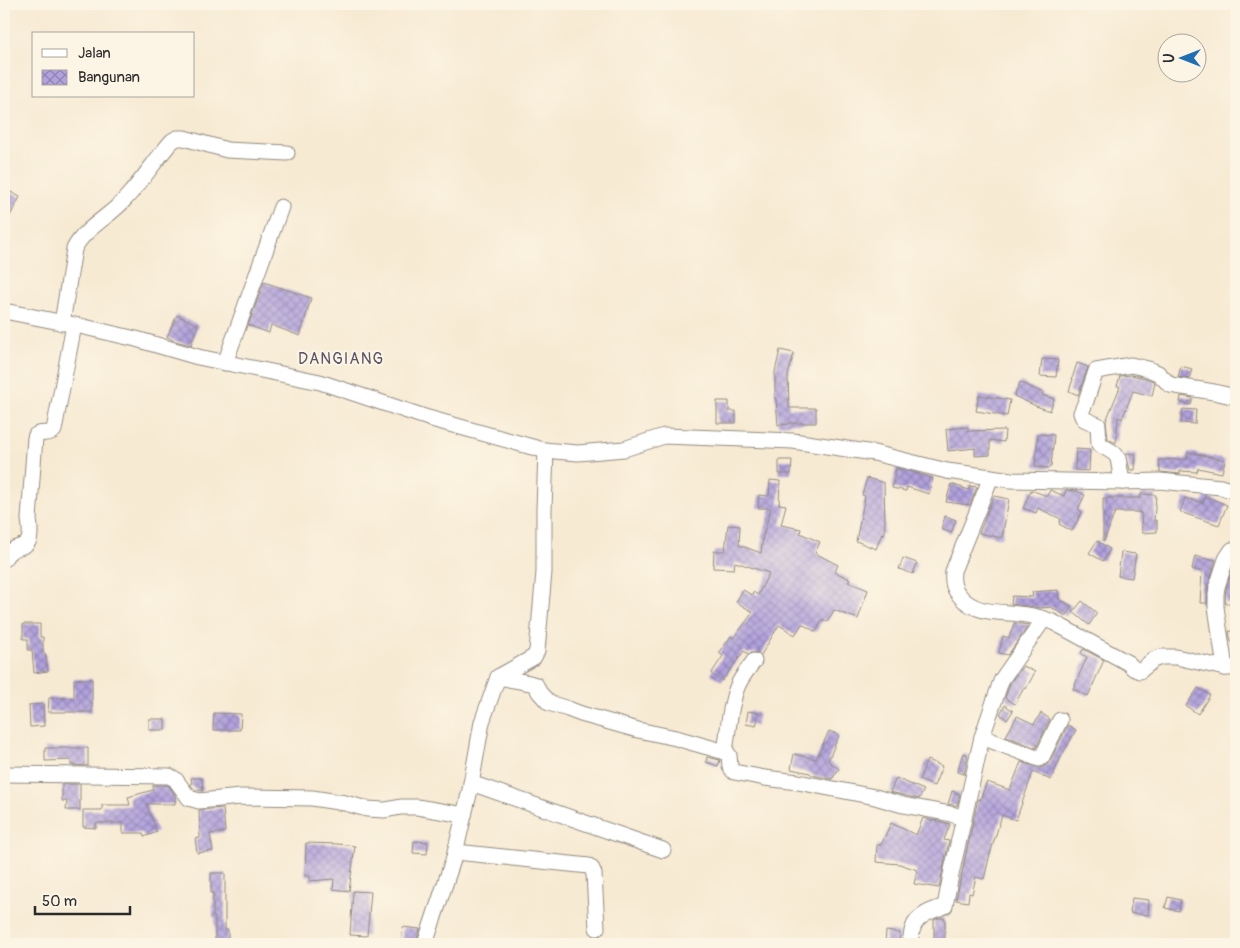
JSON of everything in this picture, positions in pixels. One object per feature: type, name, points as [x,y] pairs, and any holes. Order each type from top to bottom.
[{"type":"street","points":[[4,559],[10,551],[26,545],[29,540],[35,438],[36,434],[50,433],[54,430],[68,324],[74,249],[78,240],[119,206],[172,141],[178,138],[228,150],[287,153]]},
{"type":"street","points":[[225,363],[281,208]]},
{"type":"street","points":[[4,310],[136,339],[198,357],[320,382],[428,418],[546,450],[578,453],[624,449],[664,436],[792,441],[874,453],[947,471],[1011,480],[1160,481],[1221,487],[1236,492]]},
{"type":"street","points":[[1122,482],[1116,455],[1099,444],[1098,425],[1084,419],[1081,413],[1096,371],[1131,365],[1158,373],[1170,385],[1236,397]]},
{"type":"street","points":[[425,944],[456,852],[482,722],[498,677],[534,657],[537,651],[544,572],[546,450]]},
{"type":"street","points":[[991,477],[953,571],[952,581],[956,591],[963,600],[973,607],[984,610],[1026,614],[1044,619],[1140,671],[1152,660],[1161,657],[1176,657],[1230,668],[1216,607],[1216,594],[1228,555],[1232,550],[1236,550]]},
{"type":"street","points":[[910,944],[913,926],[921,917],[945,906],[982,737],[995,697],[1002,679],[1044,619]]},
{"type":"street","points":[[725,752],[734,698],[744,674],[754,661]]},
{"type":"street","points":[[498,677],[536,685],[539,692],[550,702],[581,714],[725,752],[729,755],[730,768],[734,772],[875,797],[964,818]]},
{"type":"street","points":[[982,737],[1039,760],[1060,720]]},
{"type":"street","points":[[4,774],[169,776],[175,779],[190,798],[198,801],[241,797],[312,798],[345,803],[367,809],[385,810],[417,807],[464,815]]},
{"type":"street","points":[[471,783],[663,850]]},
{"type":"street","points":[[456,852],[589,866],[594,874],[597,928]]},
{"type":"building","points":[[11,192],[20,197],[4,227],[4,205]]},
{"type":"building","points":[[264,282],[311,298],[300,336],[271,325],[269,333],[248,325]]},
{"type":"building","points":[[177,315],[198,325],[191,345],[167,337]]},
{"type":"building","points":[[780,350],[794,353],[788,375],[789,408],[816,408],[816,423],[778,425],[775,399],[775,372]]},
{"type":"building","points":[[1042,359],[1058,360],[1056,377],[1040,376]]},
{"type":"building","points":[[1077,363],[1088,367],[1078,395],[1069,391]]},
{"type":"building","points":[[1181,366],[1192,369],[1189,379],[1178,377]]},
{"type":"building","points":[[1131,375],[1145,378],[1155,383],[1152,396],[1133,391],[1122,419],[1118,417],[1116,443],[1108,439],[1106,421],[1120,387],[1117,386],[1120,376]]},
{"type":"building","points":[[1020,382],[1043,393],[1042,395],[1054,399],[1050,411],[1014,396]]},
{"type":"building","points":[[979,395],[1010,400],[1007,416],[976,411]]},
{"type":"building","points":[[1181,396],[1193,398],[1191,405],[1180,402]]},
{"type":"building","points":[[717,401],[729,401],[729,411],[736,411],[736,423],[717,423]]},
{"type":"building","points":[[1183,409],[1196,410],[1195,424],[1181,423]]},
{"type":"building","points":[[968,427],[968,431],[1005,430],[1004,442],[990,440],[990,455],[975,456],[975,448],[948,451],[946,429]]},
{"type":"building","points":[[1038,434],[1054,435],[1051,467],[1049,468],[1035,466]]},
{"type":"building","points":[[1076,449],[1090,450],[1089,471],[1075,470]]},
{"type":"building","points":[[1188,452],[1225,460],[1222,473],[1198,468],[1197,472],[1180,471],[1180,474],[1160,472],[1159,460],[1187,459]]},
{"type":"building","points":[[1126,453],[1136,454],[1135,470],[1130,470]]},
{"type":"building","points":[[779,460],[792,460],[791,474],[779,474]]},
{"type":"building","points":[[896,468],[933,478],[929,494],[907,487],[906,491],[892,488]]},
{"type":"building","points":[[867,478],[884,483],[884,534],[882,533],[876,549],[856,541],[865,496],[862,495]]},
{"type":"building","points":[[770,480],[780,481],[779,504],[786,505],[781,525],[801,529],[800,533],[820,542],[815,553],[838,565],[835,572],[850,579],[848,582],[868,590],[858,619],[834,610],[827,622],[823,619],[816,632],[802,624],[795,635],[779,625],[761,655],[756,652],[748,654],[744,651],[722,681],[711,674],[723,656],[719,653],[731,636],[734,638],[753,612],[736,602],[743,590],[752,595],[753,592],[758,595],[769,573],[735,562],[734,569],[713,568],[714,551],[725,551],[728,525],[740,526],[739,545],[761,553],[763,536],[771,508],[758,508],[759,495],[769,496]]},
{"type":"building","points":[[951,484],[969,490],[969,486],[977,487],[970,505],[946,502]]},
{"type":"building","points":[[1031,490],[1047,496],[1050,490],[1064,496],[1066,490],[1077,491],[1085,495],[1078,509],[1082,512],[1072,531],[1059,524],[1061,519],[1038,508],[1036,513],[1023,508]]},
{"type":"building","points":[[1141,494],[1156,495],[1154,521],[1157,521],[1157,532],[1142,533],[1140,512],[1115,512],[1103,541],[1103,498],[1141,498]]},
{"type":"building","points":[[994,496],[1009,499],[1002,538],[979,533]]},
{"type":"building","points":[[1205,496],[1227,505],[1219,525],[1180,512],[1185,498],[1203,503]]},
{"type":"building","points":[[945,516],[956,520],[951,533],[941,529]]},
{"type":"building","points":[[1097,541],[1110,549],[1103,561],[1089,553]]},
{"type":"building","points":[[1121,552],[1136,554],[1132,578],[1118,576]]},
{"type":"building","points":[[1195,556],[1216,560],[1208,586],[1207,603],[1200,603],[1202,572],[1192,569]]},
{"type":"building","points":[[903,558],[917,563],[913,574],[899,569]]},
{"type":"building","points":[[1233,568],[1236,570],[1236,604],[1225,603],[1226,589]]},
{"type":"building","points":[[1058,590],[1059,599],[1072,606],[1066,616],[1051,607],[1041,608],[1011,604],[1012,596],[1033,597],[1032,592]]},
{"type":"building","points":[[1082,601],[1097,613],[1089,625],[1073,612]]},
{"type":"building","points":[[1014,623],[1029,625],[1008,655],[999,653],[1003,636],[1009,638]]},
{"type":"building","points":[[23,624],[40,624],[40,637],[43,637],[43,653],[45,653],[48,671],[34,673],[32,650],[28,650],[28,639],[23,639]]},
{"type":"building","points":[[1229,631],[1236,632],[1236,642],[1231,642]]},
{"type":"building","points":[[1083,649],[1104,660],[1088,696],[1073,689],[1087,657],[1081,654]]},
{"type":"building","points":[[1023,666],[1035,672],[1015,704],[1005,698],[1010,683]]},
{"type":"building","points":[[74,679],[92,679],[92,712],[48,712],[49,698],[74,698]]},
{"type":"building","points":[[1198,688],[1210,695],[1198,714],[1186,706]]},
{"type":"building","points":[[43,704],[44,726],[30,727],[29,705]]},
{"type":"building","points":[[1005,705],[1013,711],[1007,720],[1000,714]]},
{"type":"building","points":[[748,711],[759,713],[756,726],[746,724]]},
{"type":"building","points":[[214,713],[241,714],[240,730],[213,730]]},
{"type":"building","points":[[1041,713],[1050,719],[1036,748],[1006,736],[1017,716],[1034,724]]},
{"type":"building","points":[[149,719],[165,719],[165,730],[149,730]]},
{"type":"building","points":[[1068,725],[1076,730],[1051,780],[1033,772],[1016,820],[1002,815],[984,879],[976,877],[972,894],[969,893],[968,902],[956,900],[978,799],[980,800],[987,782],[1010,790],[1021,762],[1040,768],[1047,765]]},
{"type":"building","points":[[829,731],[839,735],[828,761],[839,769],[832,779],[791,769],[794,754],[816,759]]},
{"type":"building","points":[[45,748],[88,748],[88,766],[71,765],[71,760],[45,761]]},
{"type":"building","points":[[963,753],[968,755],[964,774],[957,772]]},
{"type":"building","points":[[707,757],[720,760],[718,766],[706,762]]},
{"type":"building","points":[[927,760],[942,766],[934,786],[919,780]]},
{"type":"building","points":[[191,778],[202,778],[203,791],[195,790],[190,784],[192,784]]},
{"type":"building","points":[[896,778],[924,790],[919,799],[890,792]]},
{"type":"building","points":[[62,784],[80,784],[80,810],[66,810],[67,801],[62,801]]},
{"type":"building","points":[[153,785],[169,786],[176,797],[175,804],[146,804],[157,832],[144,837],[143,833],[123,833],[123,823],[96,823],[96,828],[83,827],[83,810],[102,810],[102,805],[130,805],[128,797],[153,790]]},
{"type":"building","points":[[952,791],[960,794],[957,806],[948,804]]},
{"type":"building","points":[[223,808],[225,832],[210,834],[213,851],[197,853],[195,839],[200,838],[199,810]]},
{"type":"building","points":[[923,818],[950,824],[944,840],[949,841],[939,888],[914,884],[917,870],[900,864],[876,862],[877,845],[881,845],[891,823],[916,835]]},
{"type":"building","points":[[414,841],[428,842],[427,854],[413,853]]},
{"type":"building","points":[[306,843],[355,846],[349,891],[333,889],[334,879],[310,881],[310,876],[305,876]]},
{"type":"building","points":[[211,873],[225,873],[225,930],[228,930],[228,944],[215,944],[215,917],[213,917]]},
{"type":"building","points":[[353,891],[371,892],[367,936],[350,935]]},
{"type":"building","points":[[1168,897],[1181,900],[1179,911],[1165,908]]},
{"type":"building","points":[[1132,898],[1149,900],[1148,915],[1130,913]]},
{"type":"building","points":[[945,918],[945,944],[934,944],[934,920]]},
{"type":"building","points":[[403,927],[420,929],[416,944],[401,944]]},
{"type":"building","points":[[886,931],[900,933],[899,944],[885,944]]},
{"type":"district","name":"DANGIANG","points":[[341,359]]}]
